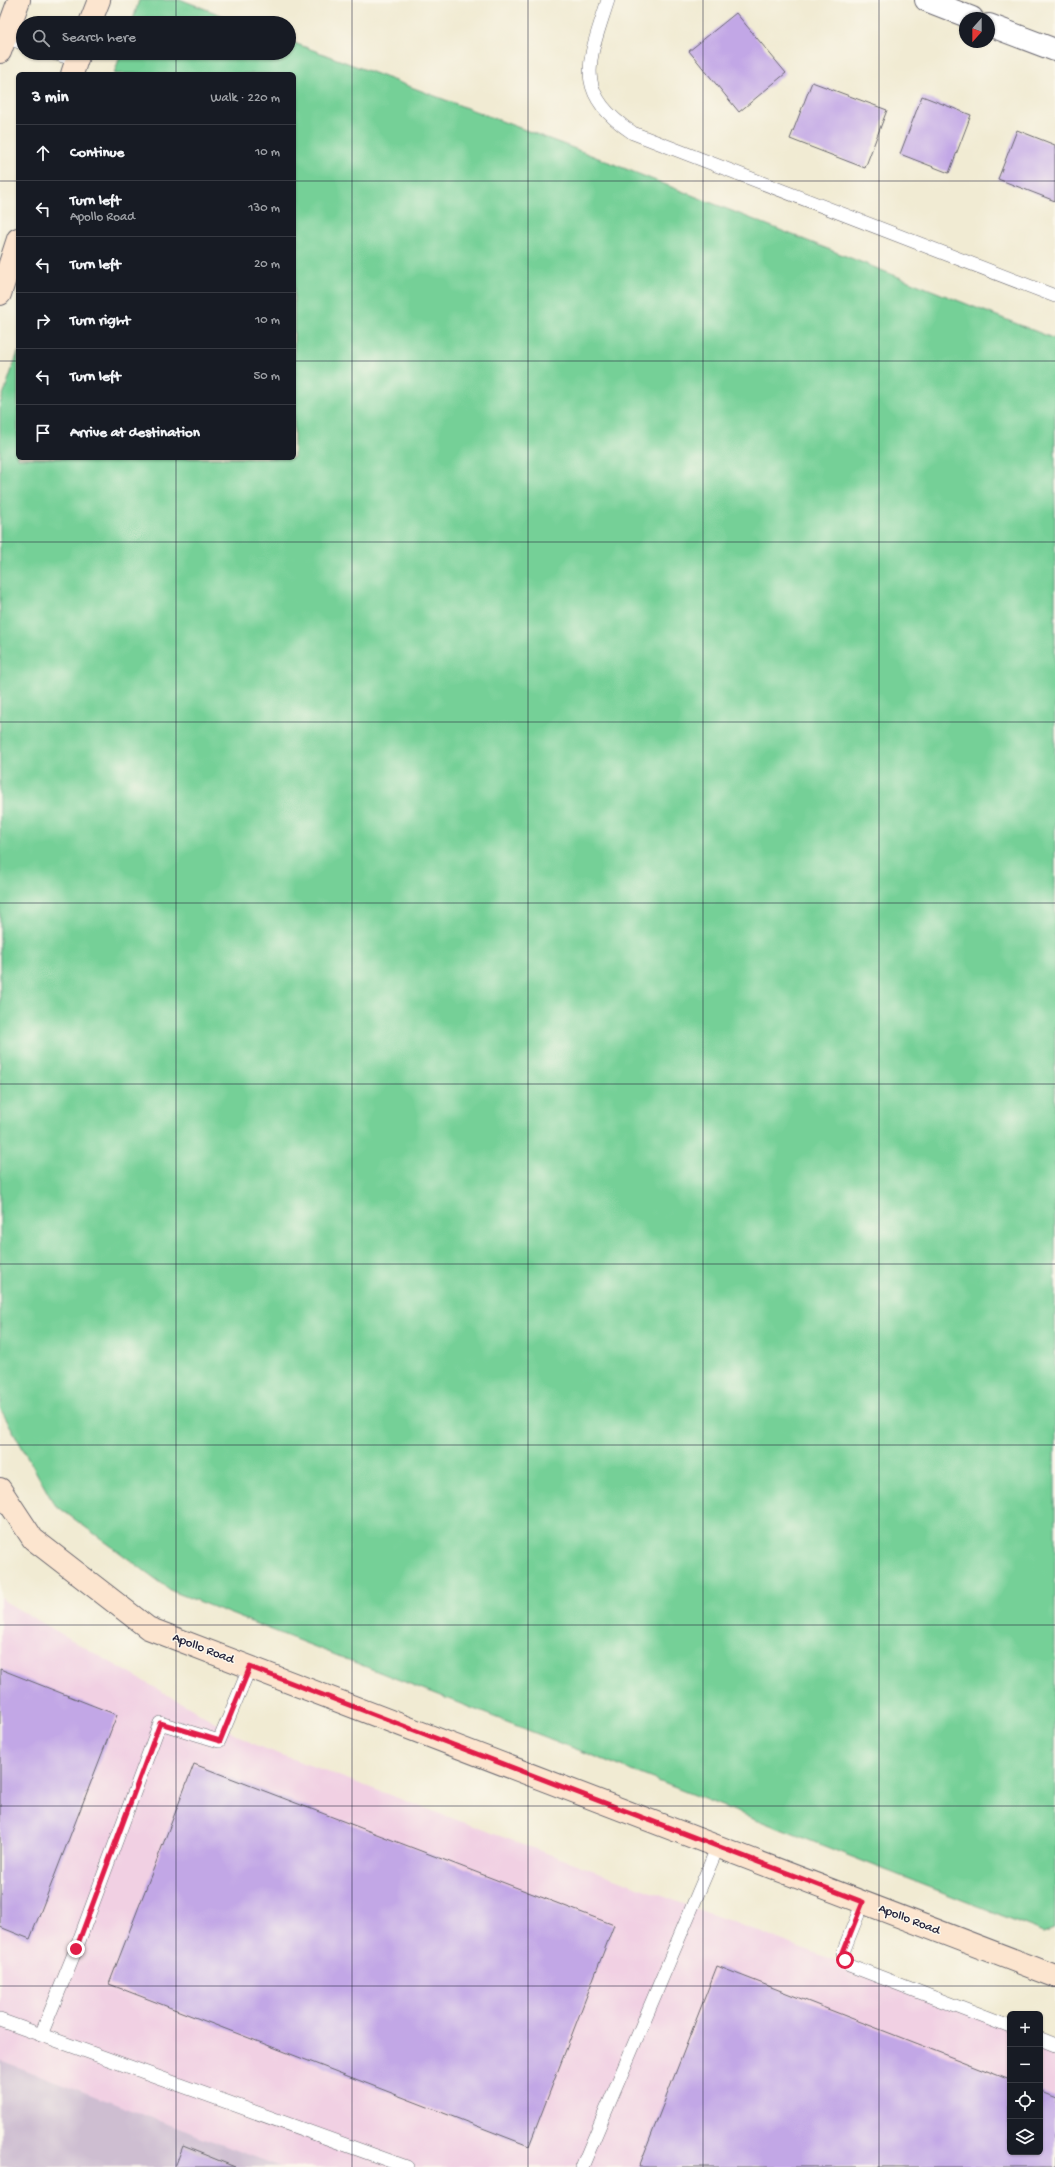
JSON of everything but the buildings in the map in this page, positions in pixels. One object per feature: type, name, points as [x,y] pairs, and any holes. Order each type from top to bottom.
[{"type":"street","points":[[7,42],[18,0]]},
{"type":"street","points":[[92,16],[98,0]]},
{"type":"street","points":[[926,0],[959,13]]},
{"type":"street","points":[[995,27],[1055,50]]},
{"type":"street","points":[[0,294],[16,245]]},
{"type":"street","name":"Apollo Road","points":[[0,1489],[33,1539],[148,1628],[1055,1976]]},
{"type":"lane","points":[[608,0],[589,60],[589,77],[593,93],[603,108],[617,122],[633,133],[1055,296]]},
{"type":"lane","points":[[41,2035],[76,1949],[160,1723],[220,1741],[250,1667]]},
{"type":"lane","points":[[582,2167],[718,1846]]},
{"type":"lane","points":[[863,1902],[843,1952],[845,1960],[849,1965],[1007,2027]]},
{"type":"lane","points":[[0,2020],[407,2167]]},
{"type":"lane","points":[[1043,2040],[1055,2045]]},
{"type":"shaded area","points":[[0,1596],[4,1601],[255,1745],[1007,2024],[1007,2155],[1043,2155],[1043,2037],[1055,2042],[1055,2167],[0,2167]]},
{"type":"shaded area","points":[[0,2060],[281,2167],[0,2167]]},
{"type":"green space","points":[[139,0],[182,0],[224,16],[134,16]]},
{"type":"green space","points":[[296,44],[573,148],[1055,339],[1055,1928],[1044,1932],[172,1591],[54,1504],[0,1408],[0,404],[16,358],[16,460],[296,460],[296,72],[115,72],[119,60],[296,60]]},
{"type":"route","points":[[76,1949],[160,1723],[220,1741],[250,1667],[863,1902],[843,1952],[845,1960]]}]
